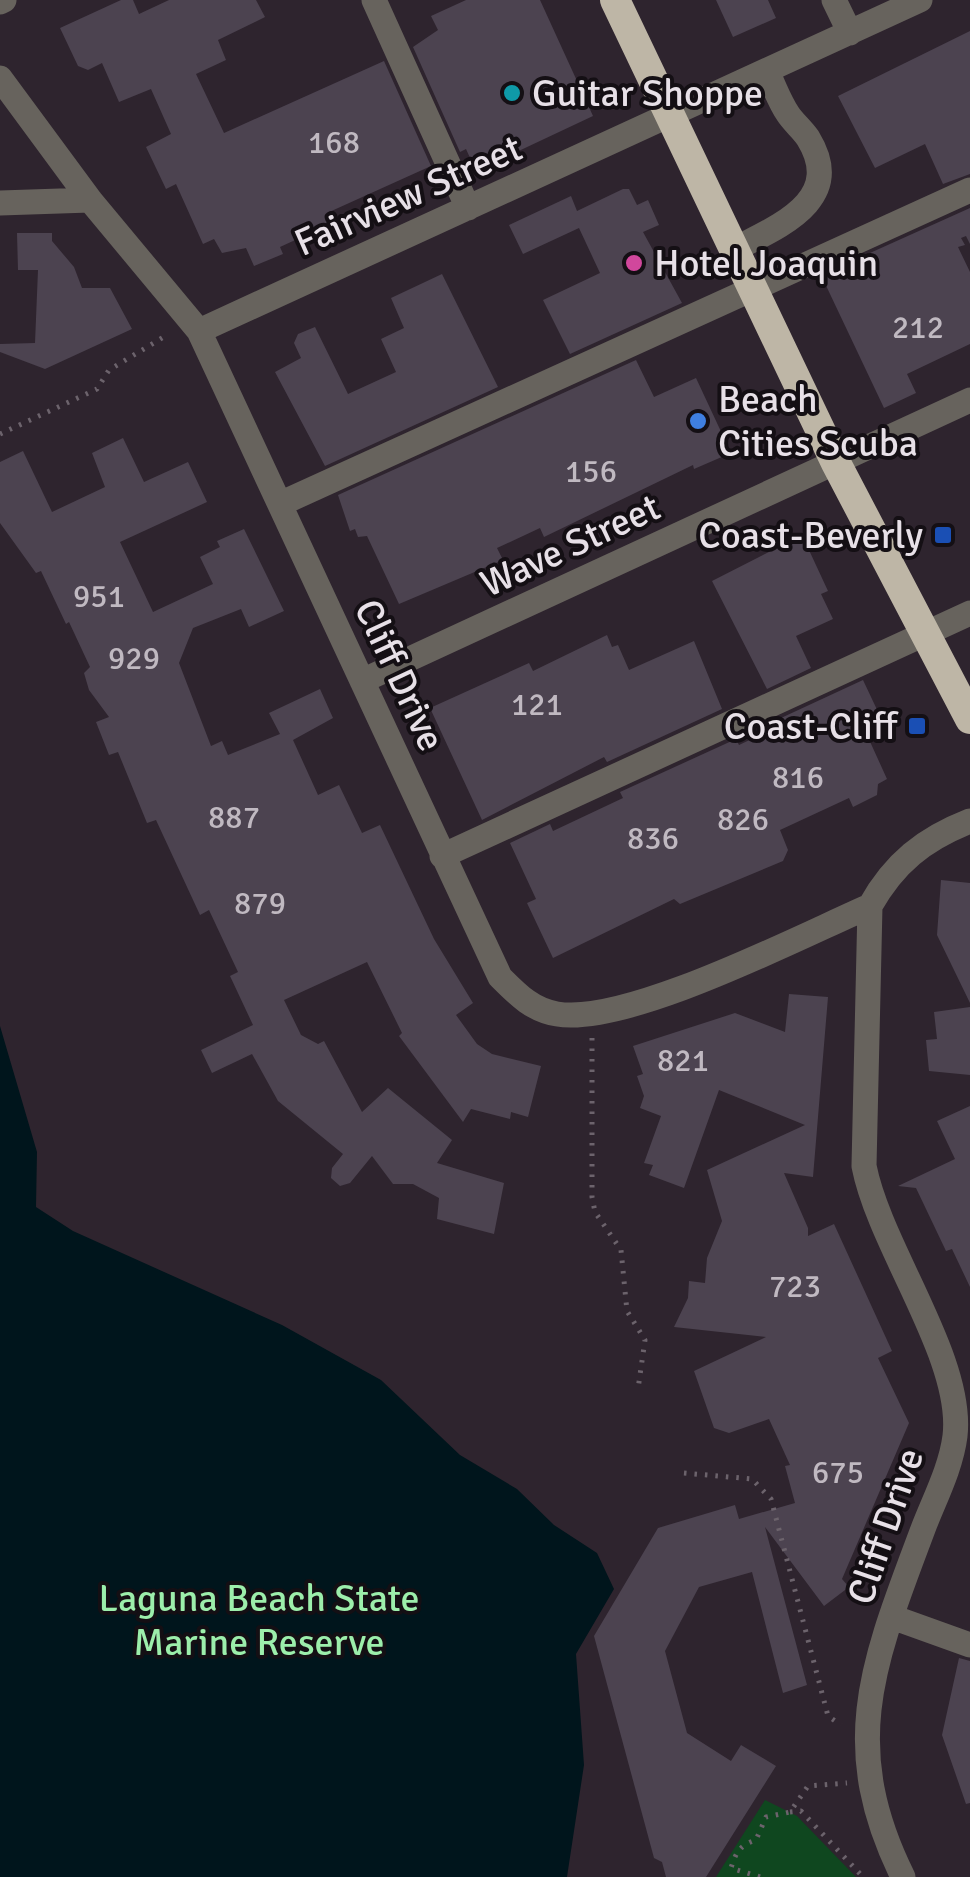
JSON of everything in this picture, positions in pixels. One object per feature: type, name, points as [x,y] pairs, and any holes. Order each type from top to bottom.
[{"type":"highway","points":[[615,0],[836,463],[970,719]]},
{"type":"street","points":[[374,0],[468,208]]},
{"type":"street","points":[[834,0],[850,33]]},
{"type":"street","name":"Fairview Street","points":[[198,331],[920,0]]},
{"type":"street","points":[[735,249],[794,218],[816,192],[818,179],[810,140],[788,114],[767,72]]},
{"type":"street","name":"Cliff Drive","points":[[0,78],[90,200],[198,331],[500,977],[524,1001],[558,1014],[593,1011],[679,990],[870,906],[864,1166],[872,1202],[942,1363],[952,1396],[955,1436],[892,1617],[868,1702],[864,1740],[868,1782],[881,1832],[903,1877]]},
{"type":"street","points":[[280,504],[970,190]]},
{"type":"street","points":[[0,203],[90,200]]},
{"type":"street","name":"Wave Street","points":[[362,681],[970,400]]},
{"type":"street","points":[[442,856],[970,614]]},
{"type":"street","points":[[870,906],[885,880],[908,856],[932,836],[970,822]]},
{"type":"street","points":[[892,1617],[970,1646]]},
{"type":"path","points":[[0,434],[96,388],[109,370],[158,340]]},
{"type":"path","points":[[593,1011],[592,1197],[595,1212],[621,1250],[627,1310],[645,1340],[638,1390]]},
{"type":"path","points":[[684,1473],[752,1479],[771,1499],[828,1716],[864,1740]]},
{"type":"path","points":[[790,1812],[808,1786],[868,1782]]},
{"type":"path","points":[[760,1877],[731,1868],[736,1852],[743,1844],[756,1840],[766,1817],[801,1811],[863,1877]]},
{"type":"green space","points":[[765,1800],[797,1816],[856,1877],[716,1877]]},
{"type":"water","name":"Laguna Beach State Marine Reserve","points":[[0,1026],[37,1152],[36,1207],[73,1231],[282,1325],[381,1380],[460,1455],[517,1489],[554,1525],[597,1553],[614,1589],[576,1654],[584,1765],[567,1877],[0,1877]]},
{"type":"building","points":[[121,0],[133,0],[139,14],[169,0],[256,0],[265,17],[218,40],[226,60],[196,74],[224,133],[384,61],[431,166],[327,213],[330,224],[280,247],[283,254],[254,266],[246,248],[222,253],[214,239],[203,244],[176,184],[166,189],[146,147],[171,134],[151,89],[119,102],[102,63],[88,70],[78,66],[60,28]]},
{"type":"building","name":"Guitar Shoppe","points":[[466,0],[540,0],[593,116],[476,171],[466,149],[460,152],[413,47],[438,30],[431,16]]},
{"type":"building","points":[[716,0],[768,0],[776,18],[733,37]]},
{"type":"building","points":[[970,31],[970,174],[943,184],[925,144],[875,168],[838,96]]},
{"type":"building","name":"Hotel Joaquin","points":[[629,189],[637,205],[648,200],[659,225],[643,232],[682,303],[570,354],[543,300],[600,273],[579,228],[523,254],[509,225],[571,196],[577,211]]},
{"type":"building","points":[[970,208],[970,244],[966,236],[961,238],[965,245],[958,247],[970,272],[970,344],[907,374],[916,393],[884,408],[821,275]]},
{"type":"building","points":[[17,233],[52,233],[52,241],[74,267],[82,288],[110,288],[132,329],[45,369],[0,352],[0,344],[35,343],[38,270],[18,270]]},
{"type":"building","points":[[442,274],[498,387],[325,466],[275,372],[301,358],[294,343],[298,334],[315,327],[348,394],[396,372],[381,339],[404,328],[391,298]]},
{"type":"building","points":[[636,360],[654,397],[696,378],[731,453],[694,469],[693,465],[544,537],[540,528],[497,548],[503,560],[399,604],[367,536],[358,537],[355,529],[350,531],[338,495]]},
{"type":"building","points":[[123,438],[144,482],[188,462],[207,502],[120,542],[153,612],[213,584],[200,557],[220,547],[217,541],[244,529],[284,611],[249,627],[241,609],[193,628],[179,663],[211,746],[222,741],[228,755],[280,734],[269,713],[320,689],[333,718],[293,740],[318,795],[339,785],[362,833],[380,825],[434,939],[473,1003],[456,1015],[477,1044],[492,1054],[541,1066],[528,1117],[511,1112],[510,1119],[471,1109],[463,1122],[399,1036],[402,1033],[367,962],[284,1000],[301,1035],[318,1044],[324,1041],[362,1112],[388,1088],[452,1140],[437,1163],[504,1183],[494,1234],[437,1219],[439,1198],[413,1184],[393,1184],[372,1156],[350,1183],[340,1186],[331,1178],[332,1168],[343,1154],[278,1101],[252,1054],[212,1073],[201,1050],[253,1025],[230,976],[238,972],[209,910],[200,915],[156,820],[147,823],[118,752],[109,755],[96,722],[109,717],[89,690],[84,673],[90,667],[69,622],[66,624],[41,571],[36,573],[0,523],[0,462],[23,451],[52,512],[105,487],[92,453]]},
{"type":"building","points":[[802,535],[828,591],[821,594],[833,619],[796,636],[811,668],[767,689],[712,581]]},
{"type":"building","points":[[607,635],[612,647],[618,645],[629,670],[694,641],[722,709],[607,762],[604,757],[482,820],[430,708],[529,663],[533,671]]},
{"type":"building","points":[[863,680],[880,716],[862,724],[887,779],[878,784],[877,795],[853,807],[849,798],[780,830],[788,850],[783,861],[680,904],[674,899],[553,958],[527,903],[536,899],[510,843],[550,824],[553,831],[623,798],[620,792],[736,739],[739,745],[784,724],[781,718]]},
{"type":"building","points":[[941,880],[970,883],[970,1003],[937,935]]},
{"type":"building","points":[[789,994],[828,997],[813,1177],[784,1173],[808,1236],[834,1224],[892,1351],[878,1358],[909,1423],[842,1579],[849,1587],[824,1606],[765,1527],[807,1685],[783,1693],[752,1572],[699,1587],[665,1651],[687,1733],[731,1761],[741,1745],[776,1766],[706,1877],[666,1877],[662,1862],[654,1858],[594,1636],[658,1528],[735,1505],[739,1519],[795,1503],[785,1466],[790,1465],[769,1419],[729,1433],[714,1428],[694,1371],[766,1337],[674,1327],[688,1298],[689,1281],[705,1283],[707,1258],[722,1221],[707,1170],[805,1125],[719,1090],[684,1188],[649,1175],[653,1165],[644,1163],[661,1116],[640,1108],[644,1096],[637,1076],[643,1074],[633,1046],[735,1013],[785,1032]]},
{"type":"building","points":[[970,1007],[970,1075],[929,1071],[926,1040],[937,1039],[934,1012]]},
{"type":"building","points":[[970,1106],[970,1287],[952,1249],[946,1251],[916,1188],[898,1186],[955,1159],[937,1121]]},
{"type":"building","points":[[959,1658],[970,1661],[970,1803],[966,1804],[942,1735]]},
{"type":"place","name":"Guitar Shoppe","points":[[512,93]]},
{"type":"place","name":"Hotel Joaquin","points":[[634,263]]},
{"type":"place","name":"Beach Cities Scuba","points":[[698,421]]},
{"type":"place","name":"Coast-Beverly","points":[[943,535]]},
{"type":"place","name":"Coast-Cliff","points":[[917,726]]}]
